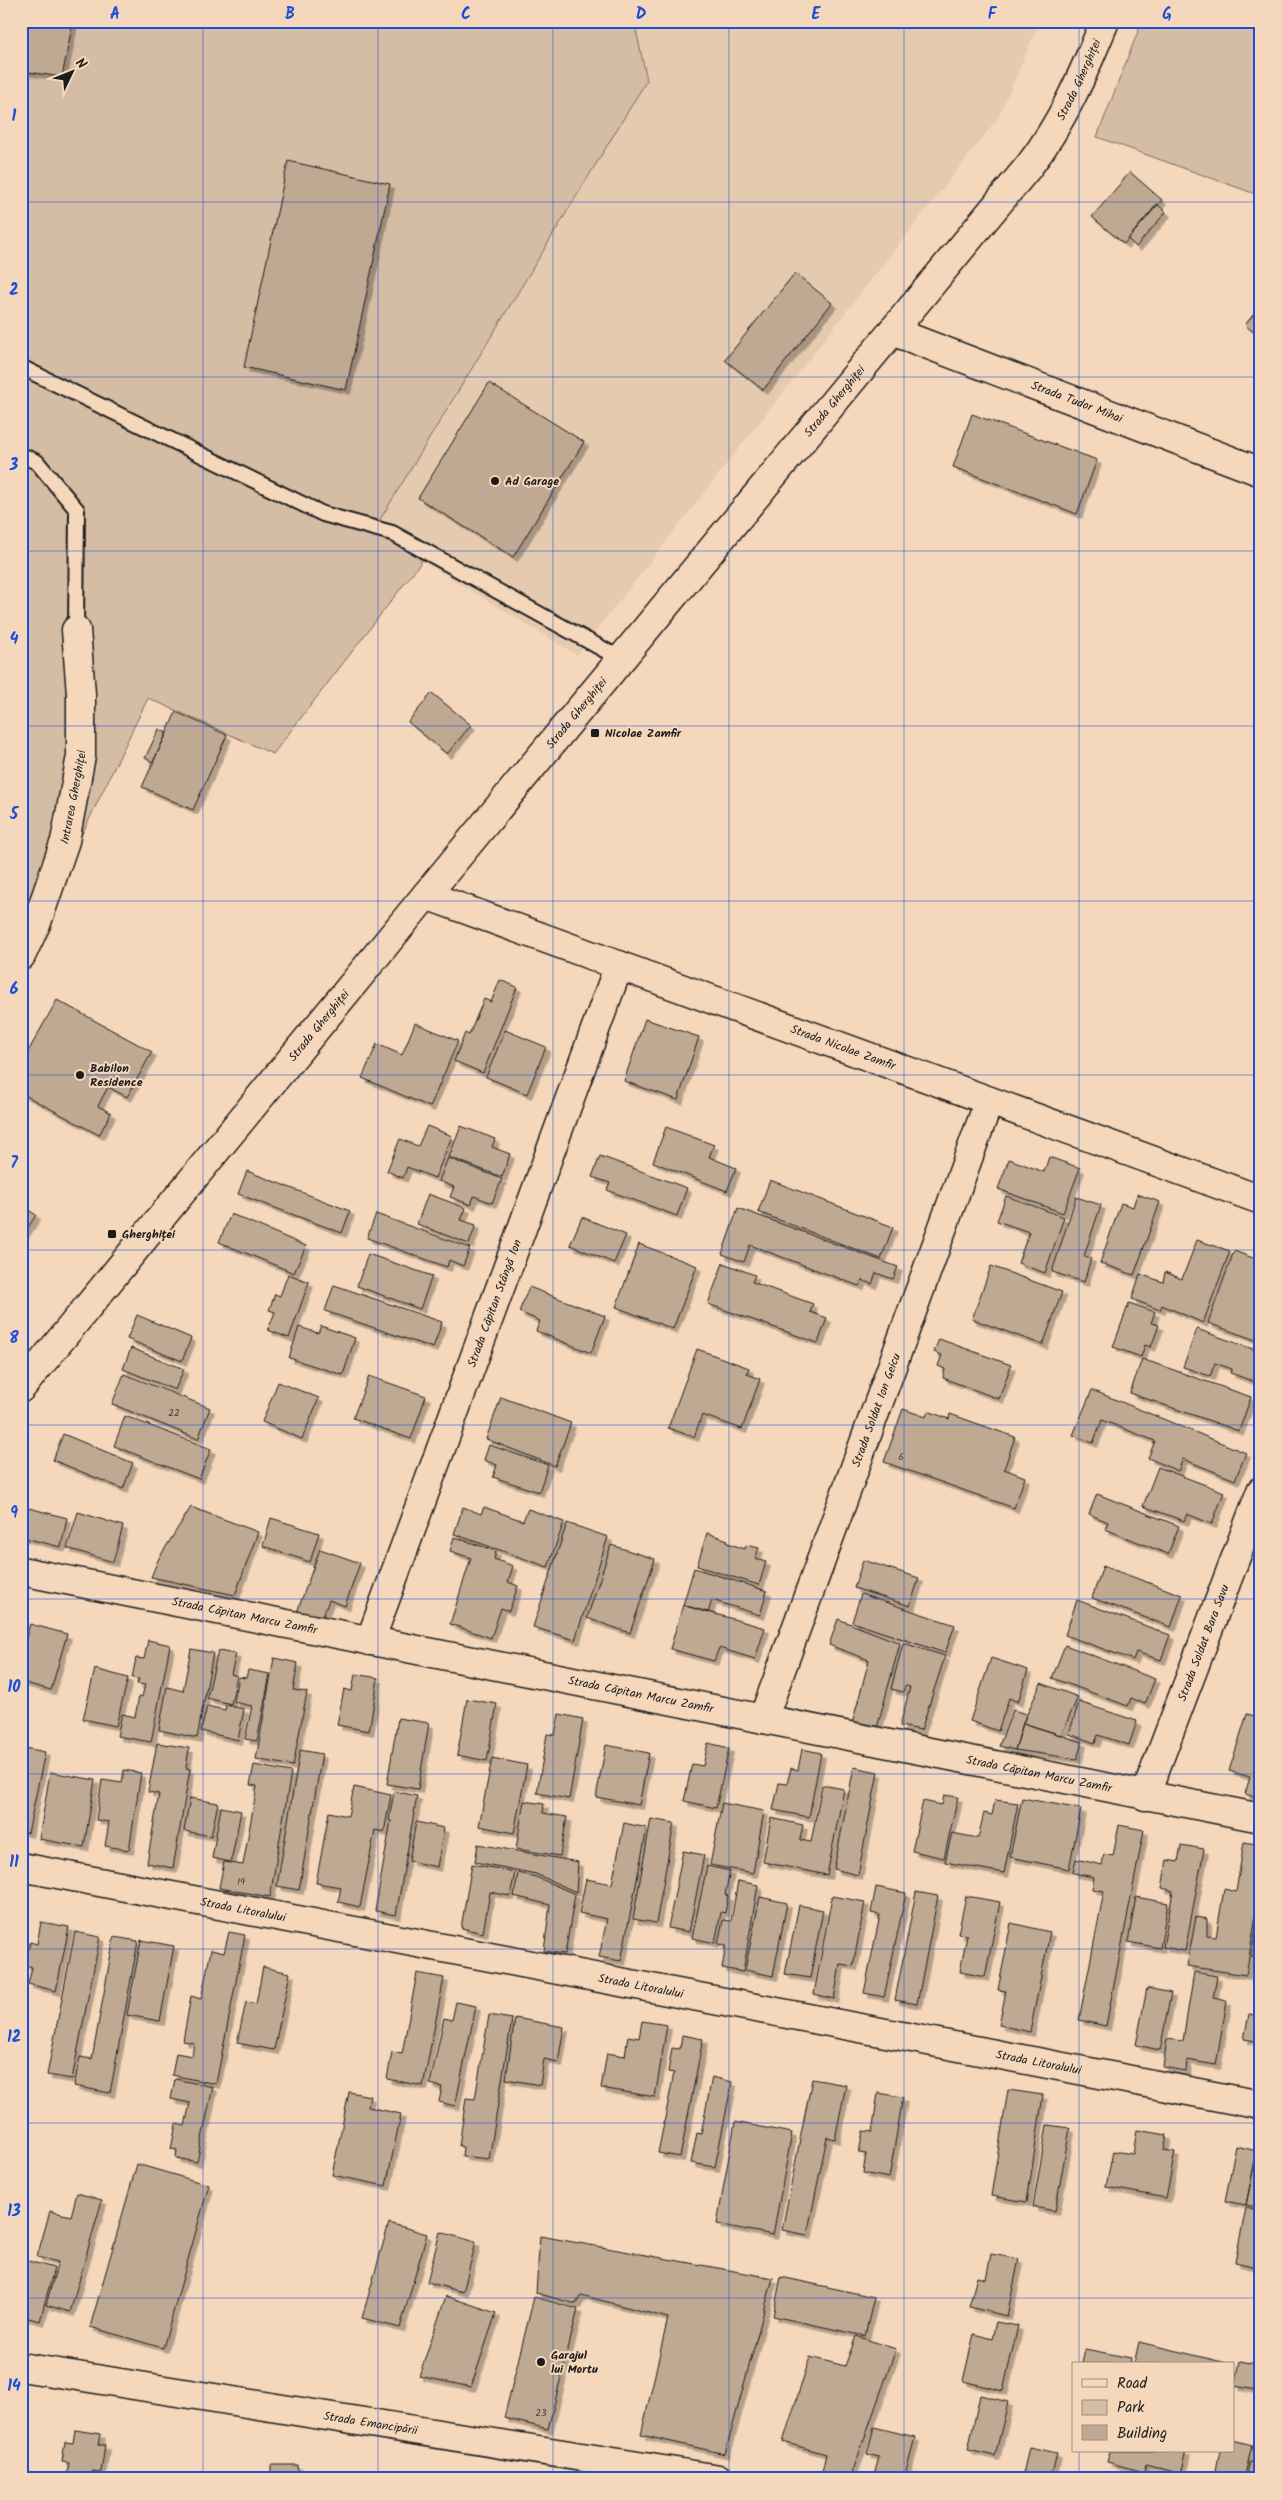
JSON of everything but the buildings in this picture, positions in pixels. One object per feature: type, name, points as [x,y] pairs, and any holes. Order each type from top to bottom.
[{"type":"street","name":"Strada Gherghiței","points":[[21,1388],[1048,142],[1070,101],[1105,21]]},
{"type":"street","name":"Strada Tudor Mihai","points":[[892,331],[1261,472]]},
{"type":"street","name":"Intrarea Gherghiței","points":[[21,956],[37,922],[65,841],[81,756],[81,694],[76,630]]},
{"type":"street","name":"Strada Nicolae Zamfir","points":[[426,895],[1261,1200]]},
{"type":"street","name":"Strada Căpitan Stângă Ion","points":[[370,1641],[618,965]]},
{"type":"street","name":"Strada Soldat Ion Geicu","points":[[763,1719],[989,1101]]},
{"type":"street","name":"Strada Soldat Bara Savu","points":[[1145,1796],[1261,1491]]},
{"type":"street","name":"Strada Căpitan Marcu Zamfir","points":[[21,1571],[1261,1818]]},
{"type":"street","name":"Strada Litoralului","points":[[21,1867],[1261,2104]]},
{"type":"street","name":"Strada Emancipării","points":[[21,2367],[719,2479]]},
{"type":"lane","points":[[21,367],[323,514],[392,533],[621,659]]},
{"type":"lane","points":[[21,456],[37,462],[77,510],[76,630]]},
{"type":"shaded area","points":[[634,21],[1040,21],[998,118],[577,655],[422,561],[378,524],[647,80]]},
{"type":"green space","points":[[21,21],[634,21],[647,80],[378,523],[422,561],[273,754],[148,698],[21,960]]},
{"type":"green space","points":[[1142,21],[1261,21],[1261,196],[1097,137]]},
{"type":"place","name":"Ad Garage","points":[[495,481]]},
{"type":"place","name":"Nicolae Zamfir","points":[[595,733]]},
{"type":"place","name":"Babilon Residence","points":[[80,1075]]},
{"type":"place","name":"Gherghiței","points":[[112,1234]]},
{"type":"place","name":"Garajul lui Mortu","points":[[541,2362]]}]
